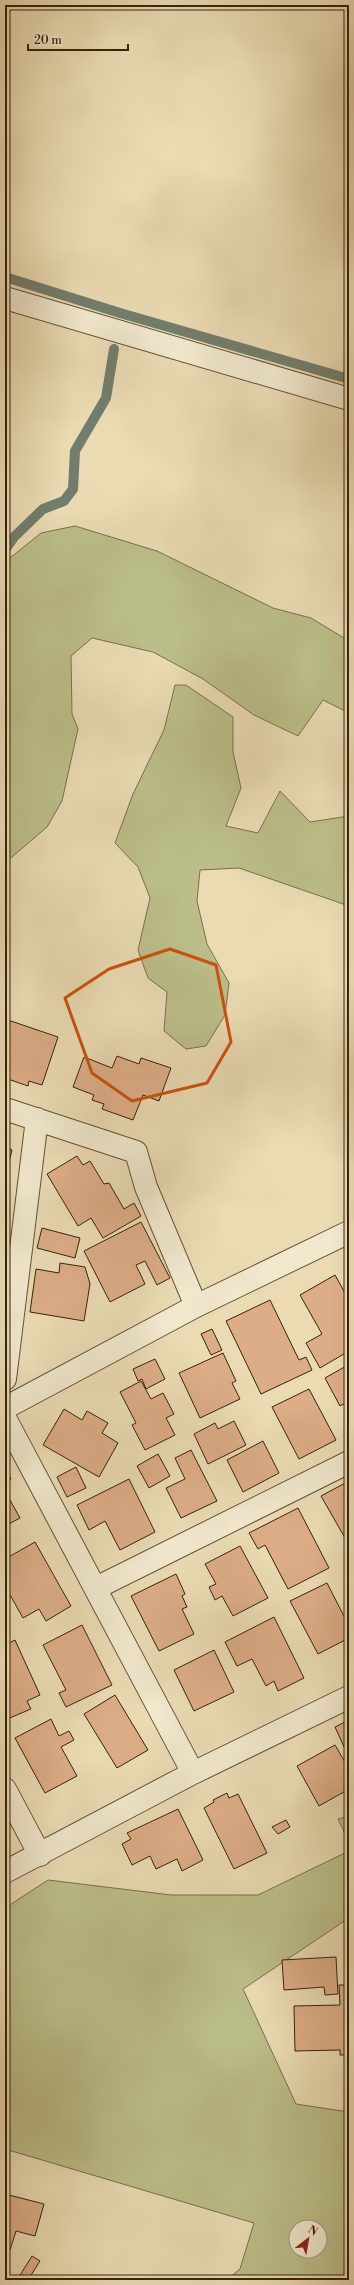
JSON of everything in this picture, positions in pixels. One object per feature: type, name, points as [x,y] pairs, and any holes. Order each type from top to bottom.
[{"type":"street","points":[[5,298],[349,399]]},
{"type":"street","points":[[5,1109],[136,1152],[146,1187],[196,1306]]},
{"type":"street","points":[[5,1379],[37,1119]]},
{"type":"street","points":[[5,1408],[196,1306],[349,1232]]},
{"type":"street","points":[[5,1418],[193,1773]]},
{"type":"street","points":[[96,1588],[349,1462]]},
{"type":"street","points":[[5,1872],[40,1855],[193,1773],[349,1697]]},
{"type":"street","points":[[5,1790],[40,1855]]},
{"type":"highlighted area","points":[[170,949],[216,965],[231,1042],[207,1083],[132,1101],[92,1073],[65,998],[109,969]]},
{"type":"green space","points":[[75,526],[157,551],[273,608],[311,618],[349,641],[349,713],[323,700],[298,736],[254,715],[203,679],[153,652],[92,638],[71,656],[72,714],[78,729],[62,801],[47,827],[5,863],[5,562],[41,533]]},
{"type":"green space","points":[[175,685],[186,685],[233,717],[233,752],[241,788],[226,826],[258,833],[280,791],[310,822],[349,816],[349,906],[239,868],[200,870],[197,901],[207,944],[229,983],[225,1015],[206,1046],[186,1049],[164,1031],[167,992],[148,978],[138,950],[150,898],[138,867],[115,843],[133,794],[164,730]]},
{"type":"green space","points":[[349,1816],[349,1842],[338,1819]]},
{"type":"green space","points":[[349,1851],[349,1918],[243,1989],[296,2104],[349,2112],[349,2274],[346,2280],[227,2280],[240,2269],[254,2223],[5,2149],[5,1908],[48,1880],[171,1895],[258,1895]]},
{"type":"building","points":[[5,1019],[58,1037],[42,1085],[29,1081],[28,1086],[5,1078]]},
{"type":"building","points":[[117,1056],[139,1064],[141,1058],[171,1068],[159,1101],[143,1095],[133,1120],[102,1109],[104,1104],[92,1100],[94,1095],[73,1087],[84,1057],[112,1068]]},
{"type":"building","points":[[5,1148],[12,1150],[5,1178]]},
{"type":"building","points":[[77,1156],[83,1165],[90,1161],[104,1184],[109,1183],[124,1209],[134,1203],[141,1216],[103,1238],[91,1218],[78,1226],[47,1174]]},
{"type":"building","points":[[141,1222],[170,1278],[157,1285],[145,1261],[136,1265],[145,1284],[110,1302],[84,1251]]},
{"type":"building","points":[[42,1228],[80,1238],[75,1258],[37,1248]]},
{"type":"building","points":[[60,1263],[85,1267],[90,1284],[84,1321],[30,1312],[36,1269],[59,1273]]},
{"type":"building","points":[[335,1275],[349,1300],[349,1351],[320,1368],[306,1343],[322,1334],[300,1295]]},
{"type":"building","points":[[270,1300],[299,1360],[306,1357],[312,1370],[261,1394],[226,1321]]},
{"type":"building","points":[[212,1329],[222,1350],[211,1355],[201,1334]]},
{"type":"building","points":[[223,1353],[236,1381],[232,1383],[240,1399],[200,1418],[179,1373]]},
{"type":"building","points":[[155,1359],[165,1379],[146,1389],[142,1379],[138,1381],[133,1369]]},
{"type":"building","points":[[348,1365],[349,1401],[340,1406],[325,1378]]},
{"type":"building","points":[[141,1381],[151,1399],[163,1393],[174,1414],[166,1418],[175,1435],[145,1450],[132,1425],[136,1423],[120,1392]]},
{"type":"building","points":[[309,1389],[336,1440],[299,1459],[272,1407]]},
{"type":"building","points":[[64,1409],[82,1420],[87,1411],[108,1423],[102,1433],[118,1443],[99,1477],[43,1445]]},
{"type":"building","points":[[234,1421],[246,1445],[208,1464],[194,1434],[215,1423],[218,1429]]},
{"type":"building","points":[[263,1441],[279,1473],[243,1492],[227,1460]]},
{"type":"building","points":[[191,1450],[217,1501],[181,1518],[166,1488],[185,1479],[175,1458]]},
{"type":"building","points":[[158,1454],[170,1476],[149,1488],[137,1466]]},
{"type":"building","points":[[76,1467],[86,1488],[67,1497],[57,1477]]},
{"type":"building","points":[[5,1468],[11,1479],[5,1482]]},
{"type":"building","points":[[129,1479],[155,1532],[120,1550],[105,1521],[89,1530],[77,1505]]},
{"type":"building","points":[[349,1481],[349,1545],[321,1496]]},
{"type":"building","points":[[5,1491],[20,1518],[5,1526]]},
{"type":"building","points":[[298,1508],[329,1568],[288,1589],[265,1545],[258,1549],[249,1533]]},
{"type":"building","points":[[35,1542],[71,1606],[46,1621],[39,1609],[23,1618],[5,1586],[5,1559]]},
{"type":"building","points":[[240,1546],[268,1598],[233,1616],[222,1596],[215,1600],[209,1587],[216,1584],[205,1564]]},
{"type":"building","points":[[176,1574],[185,1594],[182,1596],[187,1607],[182,1609],[194,1634],[159,1651],[131,1596]]},
{"type":"building","points":[[327,1583],[349,1626],[349,1638],[318,1654],[290,1601]]},
{"type":"building","points":[[274,1617],[304,1678],[278,1691],[274,1681],[266,1686],[252,1659],[237,1666],[225,1642]]},
{"type":"building","points":[[82,1625],[112,1685],[66,1707],[59,1693],[66,1690],[43,1645]]},
{"type":"building","points":[[15,1640],[40,1695],[27,1701],[31,1709],[5,1720],[5,1645]]},
{"type":"building","points":[[214,1650],[234,1692],[194,1711],[174,1670]]},
{"type":"building","points":[[115,1695],[148,1750],[117,1768],[84,1714]]},
{"type":"building","points":[[51,1719],[59,1736],[69,1731],[74,1740],[61,1747],[77,1776],[45,1793],[15,1738]]},
{"type":"building","points":[[349,1720],[349,1747],[345,1749],[335,1727]]},
{"type":"building","points":[[335,1745],[346,1764],[349,1762],[349,1789],[319,1806],[297,1766]]},
{"type":"building","points":[[227,1793],[229,1798],[238,1794],[267,1853],[234,1869],[204,1808],[214,1802],[213,1800]]},
{"type":"building","points":[[178,1809],[203,1860],[182,1871],[177,1859],[156,1869],[150,1856],[132,1865],[122,1844],[131,1839],[127,1833]]},
{"type":"building","points":[[286,1820],[290,1827],[278,1834],[272,1827]]},
{"type":"building","points":[[336,1957],[338,1994],[325,1995],[324,1987],[284,1990],[282,1960]]},
{"type":"building","points":[[339,1985],[349,1985],[349,2055],[340,2055],[340,2050],[295,2051],[294,2006],[340,2005]]},
{"type":"building","points":[[5,2194],[44,2204],[35,2236],[16,2231],[10,2250],[5,2249]]},
{"type":"building","points":[[32,2256],[40,2261],[28,2280],[17,2280]]},
{"type":"waterway","points":[[5,277],[120,313],[349,379]]},
{"type":"waterway","points":[[5,550],[14,537],[43,509],[64,501],[73,489],[75,451],[106,398],[114,349]]}]
